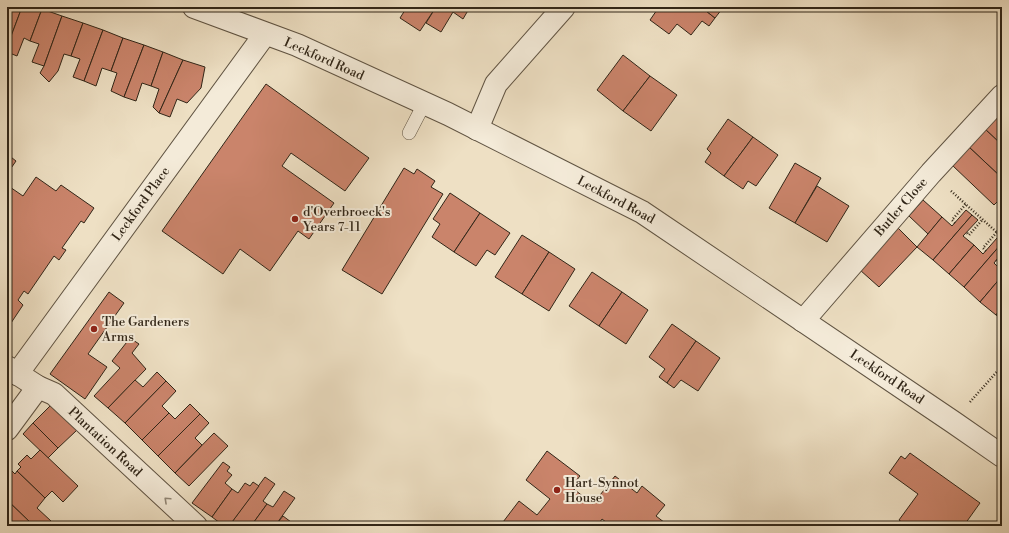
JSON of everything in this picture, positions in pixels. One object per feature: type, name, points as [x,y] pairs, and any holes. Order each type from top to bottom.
[{"type":"street","name":"Leckford Road","points":[[194,7],[296,46],[424,104],[642,212],[1002,456]]},
{"type":"street","points":[[477,129],[496,84],[564,7]]},
{"type":"street","name":"Leckford Place","points":[[12,370],[265,34]]},
{"type":"street","name":"Butler Close","points":[[803,321],[931,173],[1002,96]]},
{"type":"street","name":"Plantation Road","points":[[12,370],[38,387],[54,394],[196,526]]},
{"type":"street","points":[[7,429],[38,387]]},
{"type":"lane","points":[[409,133],[424,104]]},
{"type":"path","points":[[931,173],[1002,236]]},
{"type":"path","points":[[955,223],[952,220],[966,204]]},
{"type":"path","points":[[966,233],[969,235],[983,219]]},
{"type":"path","points":[[986,251],[983,248],[996,232]]},
{"type":"path","points":[[996,260],[999,262],[1002,258]]},
{"type":"path","points":[[975,396],[1002,366]]},
{"type":"building","points":[[7,7],[22,7],[7,47]]},
{"type":"building","points":[[22,7],[42,9],[30,41],[24,38],[17,56],[7,52],[7,47]]},
{"type":"building","points":[[407,7],[436,7],[420,31],[400,18]]},
{"type":"building","points":[[436,7],[470,7],[463,19],[453,12],[441,32],[426,23]]},
{"type":"building","points":[[659,7],[701,7],[715,18],[709,26],[702,21],[691,35],[677,24],[669,34],[650,20]]},
{"type":"building","points":[[701,7],[719,7],[722,9],[715,18]]},
{"type":"building","points":[[42,9],[62,16],[44,66],[32,62],[39,44],[30,41]]},
{"type":"building","points":[[62,16],[83,23],[71,56],[64,54],[58,71],[49,82],[40,73],[44,66]]},
{"type":"building","points":[[83,23],[103,30],[84,81],[73,77],[80,59],[71,56]]},
{"type":"building","points":[[103,30],[123,38],[111,71],[102,68],[96,86],[84,81]]},
{"type":"building","points":[[123,38],[144,45],[124,97],[111,91],[117,73],[111,71]]},
{"type":"building","points":[[144,45],[163,52],[151,86],[142,83],[136,101],[124,97]]},
{"type":"building","points":[[163,52],[183,60],[159,113],[153,107],[159,89],[151,86]]},
{"type":"building","points":[[623,55],[650,76],[623,111],[597,90]]},
{"type":"building","points":[[183,60],[205,67],[201,88],[187,103],[177,99],[170,117],[159,113]]},
{"type":"building","points":[[650,76],[677,95],[651,131],[623,111]]},
{"type":"building","points":[[266,84],[369,158],[345,191],[291,153],[282,166],[334,203],[309,239],[298,231],[270,271],[240,249],[223,274],[162,231]]},
{"type":"building","points":[[1002,111],[1002,145],[985,129]]},
{"type":"building","points":[[728,119],[753,137],[724,176],[705,162],[711,153],[707,149]]},
{"type":"building","points":[[985,129],[1002,145],[1002,178],[969,147]]},
{"type":"building","points":[[753,137],[778,155],[756,186],[748,181],[743,189],[724,176]]},
{"type":"building","points":[[969,147],[1002,178],[1002,197],[994,205],[952,165]]},
{"type":"building","points":[[7,154],[16,161],[7,174]]},
{"type":"building","points":[[795,163],[821,178],[795,223],[769,208]]},
{"type":"building","points":[[404,168],[414,174],[417,169],[435,181],[431,187],[443,194],[382,294],[342,270]]},
{"type":"building","points":[[36,177],[56,191],[61,185],[94,208],[84,223],[81,221],[62,248],[66,250],[59,260],[54,256],[28,294],[24,291],[18,300],[23,305],[7,329],[7,185],[23,196]]},
{"type":"building","points":[[817,186],[849,206],[827,242],[795,223]]},
{"type":"building","points":[[450,193],[480,213],[454,252],[432,237],[440,224],[433,219]]},
{"type":"building","points":[[923,200],[942,217],[928,234],[909,216]]},
{"type":"building","points":[[966,210],[972,215],[933,260],[917,247],[942,217],[952,226]]},
{"type":"building","points":[[480,213],[510,233],[495,255],[487,250],[476,266],[454,252]]},
{"type":"building","points":[[972,215],[978,220],[963,236],[974,245],[949,274],[933,260]]},
{"type":"building","points":[[898,228],[917,247],[879,287],[860,270]]},
{"type":"building","points":[[522,235],[549,252],[522,294],[495,277]]},
{"type":"building","points":[[997,238],[1002,243],[964,287],[949,274],[974,245],[983,254]]},
{"type":"building","points":[[1002,243],[1002,253],[994,263],[1002,271],[1002,276],[980,302],[964,287]]},
{"type":"building","points":[[549,252],[575,269],[549,311],[522,294]]},
{"type":"building","points":[[592,272],[622,292],[599,326],[569,306]]},
{"type":"building","points":[[1002,276],[1002,307],[996,315],[980,302]]},
{"type":"building","name":"The Gardeners Arms","points":[[109,292],[124,303],[88,354],[107,367],[85,399],[50,374]]},
{"type":"building","points":[[622,292],[648,310],[626,344],[599,326]]},
{"type":"building","points":[[1002,307],[1002,320],[996,315]]},
{"type":"building","points":[[672,324],[696,341],[667,383],[659,377],[665,369],[649,357]]},
{"type":"building","points":[[130,338],[139,344],[132,353],[146,369],[108,408],[94,396],[120,368],[112,361]]},
{"type":"building","points":[[696,341],[720,358],[698,391],[681,380],[674,388],[667,383]]},
{"type":"building","points":[[157,372],[166,381],[125,423],[108,408],[135,380],[143,387]]},
{"type":"building","points":[[166,381],[176,391],[162,406],[169,413],[142,440],[125,423]]},
{"type":"building","points":[[190,404],[200,414],[158,456],[142,440],[169,413],[175,419]]},
{"type":"building","points":[[51,405],[77,430],[58,448],[33,423]]},
{"type":"building","points":[[200,414],[209,423],[195,438],[202,445],[175,473],[158,456]]},
{"type":"building","points":[[33,423],[58,448],[48,458],[23,434]]},
{"type":"building","points":[[214,433],[228,446],[189,486],[175,473]]},
{"type":"building","points":[[40,450],[78,486],[63,502],[52,491],[45,498],[17,471],[21,467],[18,464],[27,455],[31,459]]},
{"type":"building","name":"Hart-Synnot House","points":[[547,451],[580,476],[571,487],[593,504],[615,476],[637,493],[642,486],[665,505],[656,516],[669,526],[611,526],[602,519],[597,526],[500,526],[519,501],[537,515],[550,499],[526,480]]},
{"type":"building","points":[[910,453],[980,503],[965,524],[968,526],[907,526],[899,520],[918,494],[889,473],[901,456],[905,459]]},
{"type":"building","points":[[223,462],[230,467],[227,471],[232,475],[225,483],[232,489],[212,517],[192,503]]},
{"type":"building","points":[[11,470],[15,474],[17,471],[45,498],[37,508],[51,521],[47,526],[34,526],[7,500],[7,475]]},
{"type":"building","points":[[265,477],[275,484],[263,501],[267,504],[251,526],[229,526]]},
{"type":"building","points":[[253,482],[259,486],[229,526],[224,526],[212,517],[232,489],[238,493],[245,483],[250,486]]},
{"type":"building","points":[[284,491],[295,498],[275,526],[251,526],[267,504],[273,507]]},
{"type":"building","points":[[7,500],[34,526],[7,526]]},
{"type":"building","points":[[283,516],[291,522],[288,526],[275,526]]},
{"type":"place","name":"d'Overbroeck's Years 7-11","points":[[295,219]]},
{"type":"place","name":"The Gardeners Arms","points":[[94,329]]},
{"type":"place","name":"Hart-Synnot House","points":[[557,490]]}]
